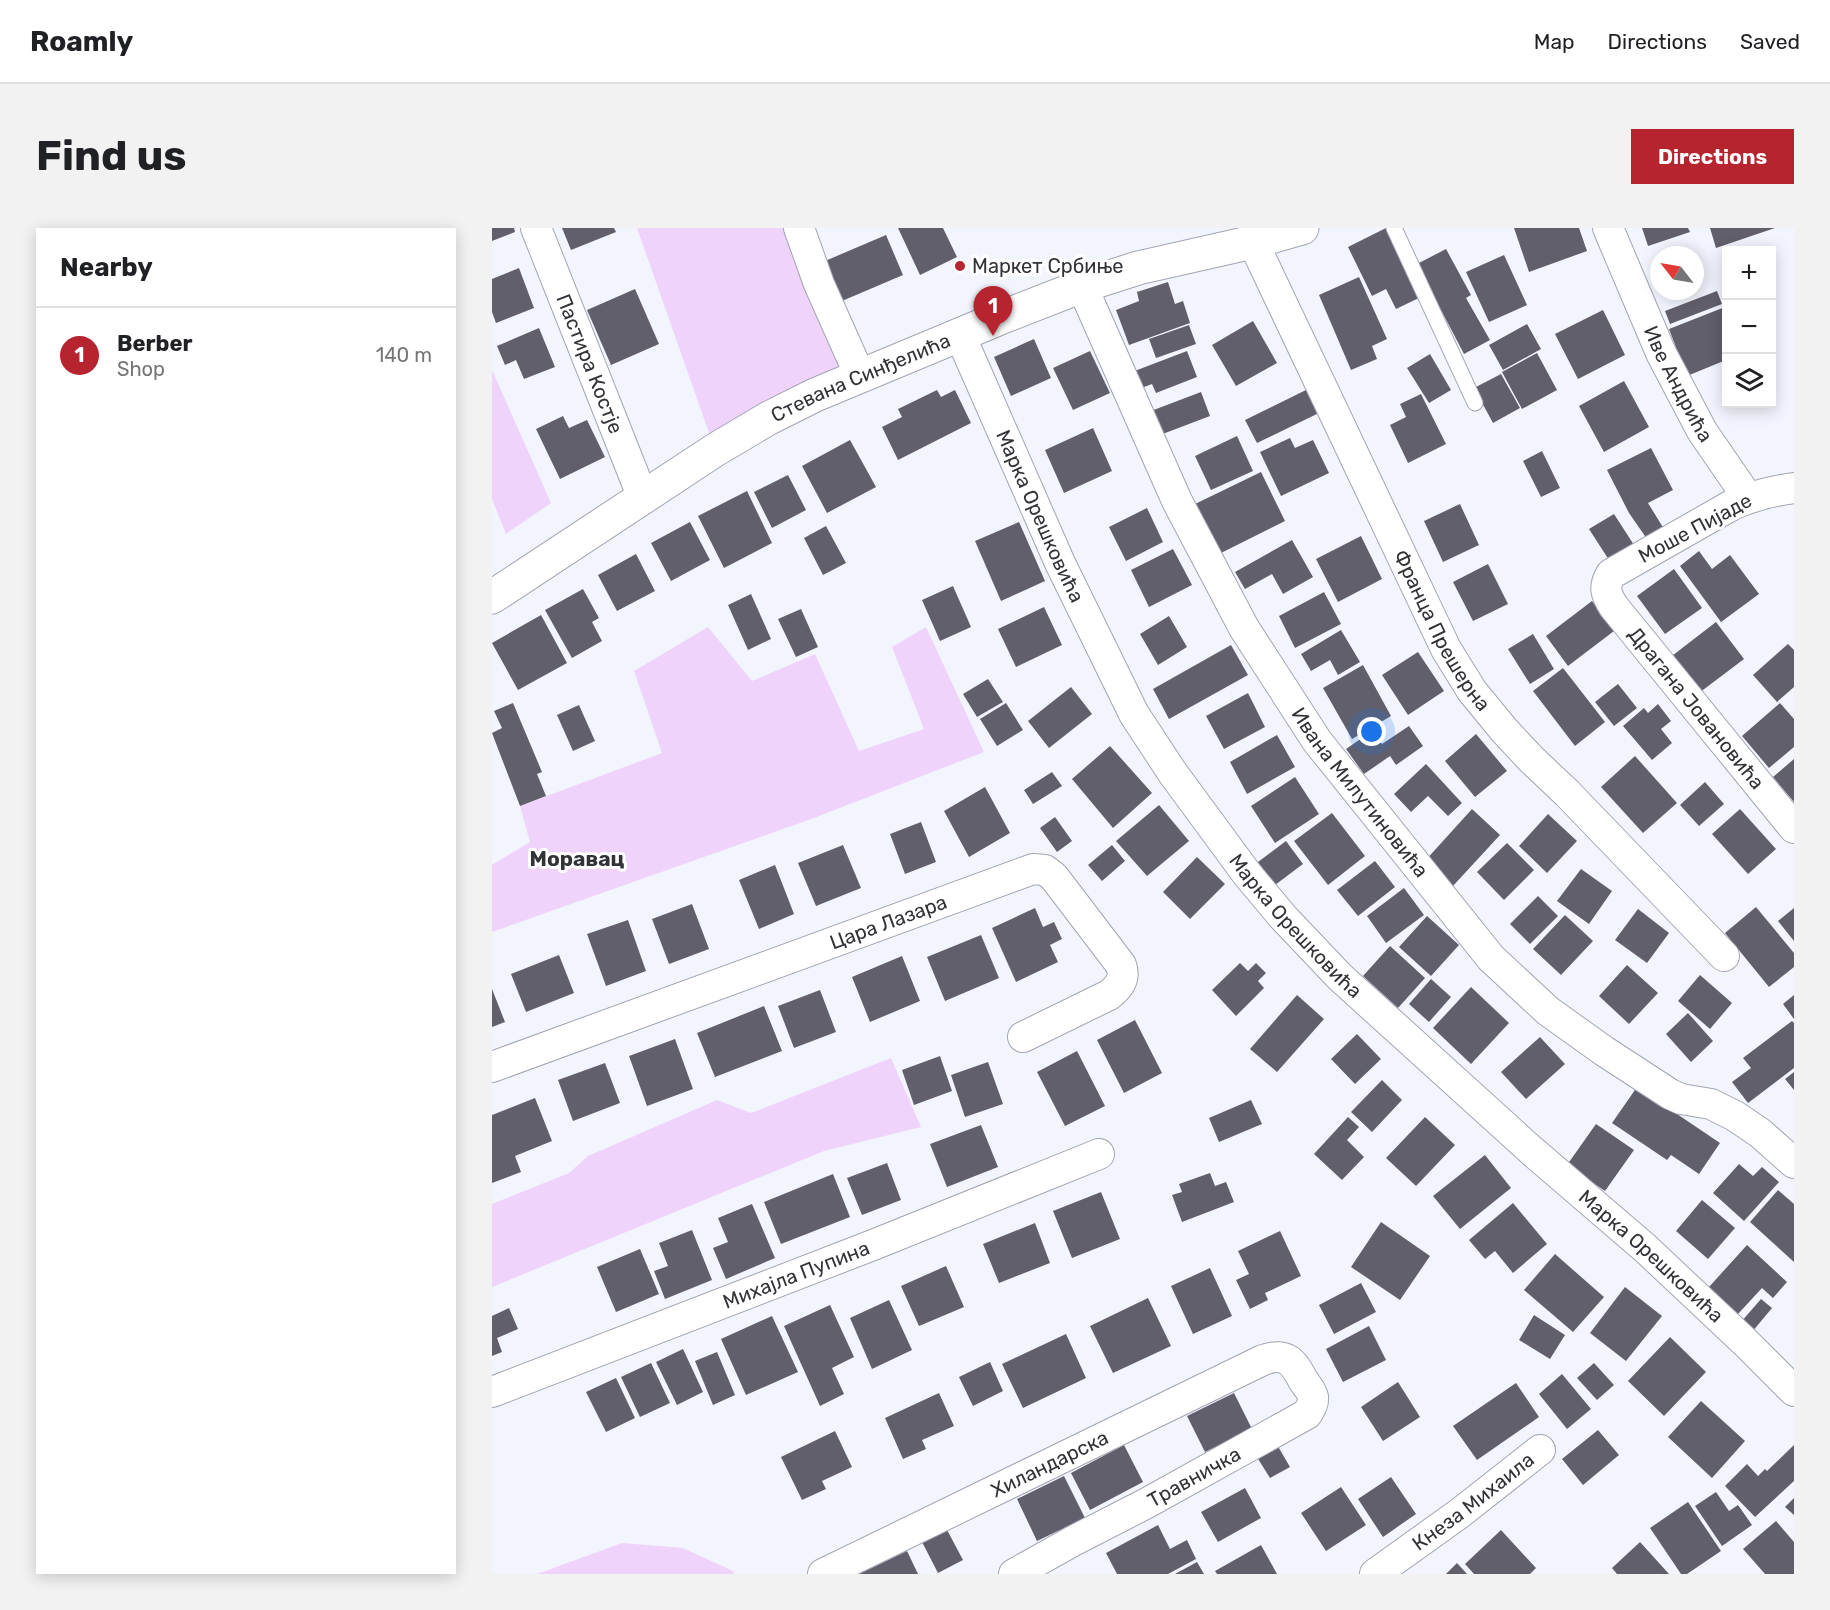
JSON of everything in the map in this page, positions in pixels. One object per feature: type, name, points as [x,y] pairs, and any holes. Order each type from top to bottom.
[{"type":"street","name":"Пастира Костје","points":[[536,228],[643,498]]},
{"type":"street","points":[[799,228],[819,284],[860,376]]},
{"type":"street","name":"Стевана Синђелића","points":[[492,597],[715,450],[769,418],[816,395],[1082,286],[1138,268],[1253,242],[1302,228]]},
{"type":"street","name":"Иве Андрића","points":[[1608,228],[1661,353],[1702,431],[1748,498]]},
{"type":"street","name":"Франца Прешерна","points":[[1253,242],[1446,649],[1472,691],[1530,759],[1567,793],[1724,956]]},
{"type":"street","name":"Ивана Милутиновића","points":[[1082,286],[1177,501],[1244,628],[1317,741],[1491,958],[1548,1011],[1604,1051],[1670,1094],[1681,1099],[1711,1104],[1735,1116],[1794,1163]]},
{"type":"street","name":"Марка Орешковића","points":[[960,335],[1060,562],[1134,714],[1172,772],[1247,874],[1282,917],[1340,976],[1532,1151],[1644,1248],[1794,1391]]},
{"type":"street","name":"Моше Пијаде","points":[[1606,585],[1611,574],[1723,510],[1748,498],[1776,490],[1794,488]]},
{"type":"street","name":"Драгана Јовановића","points":[[1606,585],[1607,596],[1614,607],[1794,828]]},
{"type":"street","name":"Цара Лазара","points":[[492,1067],[1033,869],[1045,870],[1054,877],[1121,965],[1123,977],[1116,990],[1108,995],[1023,1037]]},
{"type":"street","name":"Михајла Пупина","points":[[492,1392],[873,1245],[1099,1154]]},
{"type":"street","name":"Хиландарска","points":[[823,1574],[1263,1360],[1278,1356]]},
{"type":"street","name":"Травничка","points":[[1014,1574],[1307,1414],[1312,1406],[1313,1397],[1295,1366],[1286,1358],[1278,1356]]},
{"type":"street","name":"Кнеза Михаила","points":[[1375,1574],[1460,1513],[1540,1450]]},
{"type":"lane","points":[[1394,228],[1475,404]]},
{"type":"shaded area","points":[[637,228],[805,228],[860,376],[715,450]]},
{"type":"shaded area","points":[[492,370],[551,503],[506,534],[492,499]]},
{"type":"shaded area","points":[[708,627],[752,681],[815,654],[859,751],[924,729],[892,647],[926,627],[984,752],[814,818],[492,932],[492,865],[530,842],[520,806],[662,753],[634,671]]},
{"type":"shaded area","points":[[891,1058],[921,1127],[824,1151],[492,1287],[492,1204],[569,1173],[588,1156],[717,1100],[751,1113]]},
{"type":"shaded area","points":[[622,1543],[683,1548],[733,1571],[734,1574],[537,1574]]},
{"type":"building","points":[[492,228],[514,228],[515,232],[492,241]]},
{"type":"building","points":[[562,228],[614,228],[616,232],[571,250]]},
{"type":"building","points":[[898,228],[943,228],[957,257],[920,275]]},
{"type":"building","points":[[1390,228],[1423,296],[1396,309],[1386,289],[1372,296],[1348,247]]},
{"type":"building","points":[[1514,228],[1579,228],[1587,251],[1529,272]]},
{"type":"building","points":[[1642,228],[1688,228],[1690,232],[1648,246]]},
{"type":"building","points":[[1710,228],[1775,228],[1716,248]]},
{"type":"building","points":[[886,235],[903,275],[842,301],[825,261]]},
{"type":"building","points":[[1446,249],[1471,295],[1466,298],[1490,340],[1464,354],[1417,264]]},
{"type":"building","points":[[1504,255],[1527,305],[1489,322],[1466,272]]},
{"type":"building","points":[[519,268],[534,308],[496,323],[492,312],[492,279]]},
{"type":"building","points":[[1359,277],[1387,339],[1372,346],[1377,359],[1351,370],[1319,295]]},
{"type":"building","points":[[1168,282],[1175,304],[1183,301],[1190,323],[1129,345],[1116,310],[1139,301],[1137,292]]},
{"type":"building","points":[[635,289],[659,344],[611,365],[587,310]]},
{"type":"building","points":[[1717,291],[1722,304],[1670,324],[1665,311],[1694,300],[1704,300],[1704,296]]},
{"type":"building","points":[[1722,308],[1722,362],[1687,376],[1669,329]]},
{"type":"building","points":[[1603,310],[1625,355],[1578,379],[1555,334]]},
{"type":"building","points":[[1253,321],[1277,363],[1236,386],[1212,345]]},
{"type":"building","points":[[1527,324],[1541,349],[1503,370],[1489,345]]},
{"type":"building","points":[[1189,325],[1196,344],[1156,358],[1149,339]]},
{"type":"building","points":[[539,328],[555,367],[524,379],[516,360],[505,365],[497,346]]},
{"type":"building","points":[[1034,339],[1051,378],[1011,396],[994,357]]},
{"type":"building","points":[[1090,351],[1110,393],[1073,410],[1053,368]]},
{"type":"building","points":[[1187,351],[1197,377],[1156,393],[1152,384],[1139,389],[1132,372]]},
{"type":"building","points":[[1537,353],[1557,390],[1522,409],[1502,372]]},
{"type":"building","points":[[1430,354],[1451,390],[1429,403],[1407,368]]},
{"type":"building","points":[[1501,374],[1520,408],[1493,423],[1474,388]]},
{"type":"building","points":[[1624,381],[1649,427],[1604,452],[1579,406]]},
{"type":"building","points":[[1310,388],[1321,412],[1257,443],[1245,420]]},
{"type":"building","points":[[937,390],[941,397],[955,390],[971,423],[898,460],[882,427],[902,417],[898,409]]},
{"type":"building","points":[[1201,392],[1210,416],[1160,435],[1151,411]]},
{"type":"building","points":[[1421,394],[1446,444],[1408,463],[1390,425],[1406,417],[1400,404]]},
{"type":"building","points":[[563,416],[569,428],[587,420],[605,457],[560,479],[536,429]]},
{"type":"building","points":[[1093,428],[1112,471],[1064,493],[1045,450]]},
{"type":"building","points":[[1237,436],[1253,471],[1211,490],[1195,456]]},
{"type":"building","points":[[1290,438],[1295,448],[1313,440],[1329,473],[1281,496],[1260,452]]},
{"type":"building","points":[[850,440],[876,487],[827,513],[802,466]]},
{"type":"building","points":[[1651,448],[1673,490],[1648,503],[1664,529],[1647,539],[1629,513],[1607,470]]},
{"type":"building","points":[[1542,451],[1560,488],[1541,497],[1523,461]]},
{"type":"building","points":[[1261,472],[1285,521],[1217,555],[1193,505]]},
{"type":"building","points":[[788,475],[806,510],[772,528],[754,492]]},
{"type":"building","points":[[747,491],[772,543],[724,568],[698,516]]},
{"type":"building","points":[[1460,504],[1479,545],[1443,562],[1424,521]]},
{"type":"building","points":[[1147,508],[1163,542],[1126,561],[1109,527]]},
{"type":"building","points":[[1614,514],[1634,545],[1609,560],[1589,529]]},
{"type":"building","points":[[690,522],[710,560],[671,581],[651,543]]},
{"type":"building","points":[[1019,522],[1045,581],[1001,601],[975,541]]},
{"type":"building","points":[[826,526],[846,563],[823,575],[804,538]]},
{"type":"building","points":[[1361,536],[1382,579],[1338,602],[1316,559]]},
{"type":"building","points":[[1292,540],[1313,577],[1283,594],[1272,574],[1245,589],[1235,572]]},
{"type":"building","points":[[1173,549],[1192,585],[1149,607],[1131,570]]},
{"type":"building","points":[[1699,551],[1712,569],[1730,555],[1759,594],[1721,622],[1680,566]]},
{"type":"building","points":[[636,554],[655,591],[617,611],[598,575]]},
{"type":"building","points":[[1488,564],[1508,604],[1473,621],[1453,582]]},
{"type":"building","points":[[1674,569],[1702,608],[1665,634],[1637,596]]},
{"type":"building","points":[[953,586],[971,627],[940,641],[922,600]]},
{"type":"building","points":[[583,589],[599,618],[592,622],[602,641],[572,658],[545,610]]},
{"type":"building","points":[[1324,592],[1341,624],[1295,648],[1279,616]]},
{"type":"building","points":[[751,594],[771,639],[748,650],[728,605]]},
{"type":"building","points":[[1592,601],[1614,631],[1568,666],[1546,636]]},
{"type":"building","points":[[1044,607],[1062,645],[1016,667],[998,629]]},
{"type":"building","points":[[801,609],[818,647],[796,657],[778,619]]},
{"type":"building","points":[[541,615],[567,663],[518,690],[492,643]]},
{"type":"building","points":[[1169,616],[1187,647],[1158,665],[1140,634]]},
{"type":"building","points":[[1716,622],[1744,659],[1695,696],[1668,659]]},
{"type":"building","points":[[1341,630],[1360,662],[1338,675],[1330,660],[1311,671],[1301,654]]},
{"type":"building","points":[[1533,634],[1554,669],[1530,684],[1508,649]]},
{"type":"building","points":[[1788,644],[1794,650],[1794,687],[1777,702],[1753,675]]},
{"type":"building","points":[[1231,645],[1248,675],[1169,719],[1153,689]]},
{"type":"building","points":[[1418,652],[1444,691],[1408,715],[1382,675]]},
{"type":"building","points":[[1363,665],[1391,716],[1352,739],[1323,688]]},
{"type":"building","points":[[1563,668],[1605,722],[1575,746],[1533,691]]},
{"type":"building","points":[[988,679],[1003,702],[977,717],[963,694]]},
{"type":"building","points":[[1618,684],[1637,708],[1614,726],[1595,702]]},
{"type":"building","points":[[1071,687],[1092,714],[1049,748],[1028,721]]},
{"type":"building","points":[[1248,693],[1265,727],[1224,749],[1206,716]]},
{"type":"building","points":[[513,703],[542,772],[537,774],[546,796],[520,806],[492,733],[502,728],[494,711]]},
{"type":"building","points":[[1006,703],[1023,730],[997,746],[980,719]]},
{"type":"building","points":[[1780,703],[1794,719],[1794,747],[1769,768],[1742,736]]},
{"type":"building","points":[[1658,704],[1671,721],[1661,729],[1672,743],[1652,760],[1623,726],[1644,708],[1648,713]]},
{"type":"building","points":[[579,705],[595,741],[573,751],[557,715]]},
{"type":"building","points":[[1409,726],[1423,746],[1396,765],[1390,756],[1364,774],[1346,749],[1372,731],[1382,744]]},
{"type":"building","points":[[1476,734],[1507,771],[1475,797],[1445,761]]},
{"type":"building","points":[[1277,735],[1295,767],[1247,794],[1230,762]]},
{"type":"building","points":[[1110,746],[1152,793],[1113,828],[1072,779]]},
{"type":"building","points":[[1635,756],[1677,803],[1643,833],[1601,787]]},
{"type":"building","points":[[1794,759],[1794,802],[1773,777]]},
{"type":"building","points":[[1426,764],[1462,803],[1448,816],[1428,796],[1411,812],[1394,794]]},
{"type":"building","points":[[1052,772],[1062,786],[1033,804],[1024,790]]},
{"type":"building","points":[[1295,777],[1319,814],[1275,843],[1251,806]]},
{"type":"building","points":[[1705,782],[1724,804],[1699,826],[1680,805]]},
{"type":"building","points":[[985,787],[1010,833],[969,857],[944,811]]},
{"type":"building","points":[[1159,805],[1189,841],[1147,876],[1116,841]]},
{"type":"building","points":[[1472,809],[1500,835],[1452,887],[1424,862]]},
{"type":"building","points":[[1740,809],[1776,849],[1748,874],[1712,834]]},
{"type":"building","points":[[1332,813],[1365,856],[1328,885],[1294,841]]},
{"type":"building","points":[[1548,814],[1577,841],[1547,873],[1519,846]]},
{"type":"building","points":[[1055,817],[1072,841],[1057,852],[1040,828]]},
{"type":"building","points":[[921,822],[936,862],[905,874],[890,834]]},
{"type":"building","points":[[1286,841],[1303,864],[1275,885],[1258,862]]},
{"type":"building","points":[[1507,843],[1534,870],[1504,900],[1477,872]]},
{"type":"building","points":[[843,845],[861,888],[816,906],[798,863]]},
{"type":"building","points":[[1112,845],[1125,861],[1102,881],[1088,865]]},
{"type":"building","points":[[1197,857],[1225,884],[1190,919],[1163,892]]},
{"type":"building","points":[[1375,861],[1395,887],[1358,916],[1337,890]]},
{"type":"building","points":[[775,865],[794,914],[759,929],[739,880]]},
{"type":"building","points":[[1581,869],[1612,891],[1589,924],[1557,901]]},
{"type":"building","points":[[1404,888],[1424,915],[1386,943],[1367,916]]},
{"type":"building","points":[[1538,896],[1558,916],[1530,944],[1510,924]]},
{"type":"building","points":[[692,904],[709,949],[669,964],[652,919]]},
{"type":"building","points":[[1756,907],[1794,953],[1794,967],[1769,987],[1725,933]]},
{"type":"building","points":[[1035,908],[1043,927],[1054,922],[1062,939],[1050,945],[1058,962],[1016,982],[992,928]]},
{"type":"building","points":[[1794,908],[1794,941],[1778,921]]},
{"type":"building","points":[[1638,909],[1669,933],[1647,963],[1615,940]]},
{"type":"building","points":[[1565,915],[1593,941],[1561,975],[1533,949]]},
{"type":"building","points":[[1427,916],[1459,945],[1431,976],[1399,947]]},
{"type":"building","points":[[628,920],[646,971],[606,986],[587,934]]},
{"type":"building","points":[[981,935],[999,978],[945,1001],[927,957]]},
{"type":"building","points":[[1390,946],[1425,978],[1398,1008],[1363,976]]},
{"type":"building","points":[[559,955],[574,993],[526,1012],[511,974]]},
{"type":"building","points":[[902,956],[920,1001],[870,1022],[852,977]]},
{"type":"building","points":[[1240,963],[1248,971],[1256,963],[1266,973],[1258,981],[1264,988],[1236,1016],[1212,990]]},
{"type":"building","points":[[1627,965],[1658,993],[1629,1024],[1599,996]]},
{"type":"building","points":[[1700,975],[1732,1003],[1710,1029],[1678,1001]]},
{"type":"building","points":[[1431,979],[1451,997],[1429,1022],[1409,1004]]},
{"type":"building","points":[[1471,987],[1509,1023],[1471,1064],[1433,1028]]},
{"type":"building","points":[[492,989],[505,1022],[492,1027]]},
{"type":"building","points":[[820,990],[836,1032],[794,1048],[778,1006]]},
{"type":"building","points":[[1297,995],[1324,1019],[1277,1072],[1250,1049]]},
{"type":"building","points":[[1794,995],[1794,1019],[1783,1004]]},
{"type":"building","points":[[764,1006],[782,1051],[715,1077],[697,1033]]},
{"type":"building","points":[[1688,1013],[1713,1041],[1691,1062],[1666,1034]]},
{"type":"building","points":[[1135,1020],[1162,1073],[1124,1093],[1097,1040]]},
{"type":"building","points":[[1792,1021],[1794,1023],[1794,1068],[1748,1103],[1732,1082],[1751,1068],[1743,1058]]},
{"type":"building","points":[[1357,1034],[1381,1059],[1355,1084],[1331,1059]]},
{"type":"building","points":[[1540,1037],[1565,1064],[1526,1099],[1501,1072]]},
{"type":"building","points":[[675,1039],[693,1089],[647,1106],[629,1056]]},
{"type":"building","points":[[1077,1051],[1105,1106],[1065,1126],[1037,1072]]},
{"type":"building","points":[[940,1056],[952,1091],[914,1105],[902,1070]]},
{"type":"building","points":[[988,1062],[1003,1104],[965,1117],[951,1075]]},
{"type":"building","points":[[605,1063],[620,1103],[573,1121],[558,1080]]},
{"type":"building","points":[[1794,1072],[1794,1090],[1785,1079]]},
{"type":"building","points":[[1382,1080],[1402,1100],[1372,1132],[1351,1112]]},
{"type":"building","points":[[1637,1087],[1720,1143],[1699,1174],[1671,1155],[1667,1160],[1612,1123]]},
{"type":"building","points":[[535,1098],[552,1141],[515,1156],[521,1172],[492,1183],[492,1115]]},
{"type":"building","points":[[1251,1100],[1262,1124],[1219,1142],[1209,1118]]},
{"type":"building","points":[[1348,1117],[1359,1127],[1347,1140],[1364,1157],[1342,1180],[1314,1154]]},
{"type":"building","points":[[1425,1117],[1455,1145],[1416,1186],[1386,1158]]},
{"type":"building","points":[[1596,1124],[1634,1150],[1605,1191],[1567,1165]]},
{"type":"building","points":[[981,1125],[998,1167],[947,1187],[930,1144]]},
{"type":"building","points":[[1485,1155],[1511,1188],[1460,1229],[1433,1196]]},
{"type":"building","points":[[887,1163],[901,1200],[862,1215],[847,1178]]},
{"type":"building","points":[[1739,1164],[1753,1176],[1762,1167],[1779,1182],[1744,1221],[1713,1193]]},
{"type":"building","points":[[1210,1173],[1215,1186],[1226,1182],[1234,1202],[1182,1222],[1172,1195],[1182,1192],[1179,1184]]},
{"type":"building","points":[[833,1174],[850,1217],[781,1244],[764,1202]]},
{"type":"building","points":[[1778,1190],[1794,1204],[1794,1262],[1750,1222]]},
{"type":"building","points":[[1101,1192],[1120,1239],[1072,1258],[1053,1211]]},
{"type":"building","points":[[1702,1200],[1735,1228],[1708,1259],[1676,1231]]},
{"type":"building","points":[[1513,1203],[1547,1244],[1513,1273],[1495,1251],[1485,1259],[1469,1240]]},
{"type":"building","points":[[752,1204],[775,1258],[726,1279],[713,1248],[728,1242],[718,1218]]},
{"type":"building","points":[[1381,1222],[1430,1256],[1400,1300],[1351,1267]]},
{"type":"building","points":[[1035,1223],[1050,1263],[999,1283],[983,1244]]},
{"type":"building","points":[[692,1230],[712,1280],[665,1299],[654,1271],[668,1266],[659,1243]]},
{"type":"building","points":[[1280,1231],[1301,1276],[1265,1293],[1268,1300],[1250,1309],[1236,1280],[1249,1274],[1238,1251]]},
{"type":"building","points":[[1747,1245],[1787,1282],[1773,1298],[1762,1288],[1738,1314],[1709,1287]]},
{"type":"building","points":[[640,1249],[659,1294],[616,1312],[597,1267]]},
{"type":"building","points":[[1555,1254],[1604,1297],[1573,1332],[1524,1290]]},
{"type":"building","points":[[946,1266],[964,1307],[919,1326],[901,1286]]},
{"type":"building","points":[[1210,1268],[1232,1316],[1193,1334],[1171,1286]]},
{"type":"building","points":[[1361,1283],[1376,1312],[1334,1334],[1319,1305]]},
{"type":"building","points":[[1625,1287],[1662,1316],[1626,1361],[1590,1333]]},
{"type":"building","points":[[1148,1298],[1171,1346],[1113,1373],[1090,1326]]},
{"type":"building","points":[[1761,1299],[1772,1308],[1752,1332],[1741,1322]]},
{"type":"building","points":[[889,1300],[912,1350],[872,1369],[850,1318]]},
{"type":"building","points":[[830,1305],[854,1357],[832,1368],[844,1394],[820,1406],[784,1326]]},
{"type":"building","points":[[509,1308],[518,1329],[497,1338],[502,1352],[492,1356],[492,1316]]},
{"type":"building","points":[[1534,1315],[1565,1335],[1550,1359],[1519,1340]]},
{"type":"building","points":[[772,1316],[798,1372],[746,1395],[721,1339]]},
{"type":"building","points":[[1369,1326],[1386,1360],[1343,1382],[1326,1349]]},
{"type":"building","points":[[1066,1334],[1086,1378],[1023,1408],[1002,1364]]},
{"type":"building","points":[[1670,1337],[1706,1372],[1664,1416],[1628,1381]]},
{"type":"building","points":[[683,1349],[703,1392],[677,1405],[656,1362]]},
{"type":"building","points":[[717,1352],[735,1395],[713,1405],[695,1361]]},
{"type":"building","points":[[990,1362],[1003,1391],[973,1406],[959,1377]]},
{"type":"building","points":[[651,1363],[670,1403],[640,1417],[621,1377]]},
{"type":"building","points":[[1594,1363],[1614,1385],[1597,1400],[1577,1378]]},
{"type":"building","points":[[1562,1374],[1591,1409],[1567,1429],[1539,1394]]},
{"type":"building","points":[[616,1378],[635,1418],[606,1432],[586,1392]]},
{"type":"building","points":[[1398,1382],[1420,1417],[1383,1441],[1361,1407]]},
{"type":"building","points":[[1516,1383],[1539,1417],[1477,1460],[1453,1426]]},
{"type":"building","points":[[939,1393],[954,1426],[922,1440],[926,1449],[903,1459],[885,1418]]},
{"type":"building","points":[[1234,1393],[1252,1429],[1205,1452],[1187,1416]]},
{"type":"building","points":[[1701,1401],[1745,1441],[1712,1478],[1668,1437]]},
{"type":"building","points":[[1598,1430],[1619,1455],[1583,1485],[1562,1459]]},
{"type":"building","points":[[835,1431],[852,1467],[822,1481],[826,1489],[802,1500],[781,1457]]},
{"type":"building","points":[[1276,1443],[1290,1467],[1270,1478],[1255,1454]]},
{"type":"building","points":[[1124,1445],[1143,1482],[1090,1510],[1071,1473]]},
{"type":"building","points":[[1794,1445],[1794,1481],[1755,1517],[1725,1486],[1747,1464],[1758,1476],[1765,1469],[1767,1471]]},
{"type":"building","points":[[1064,1476],[1085,1518],[1037,1541],[1017,1499]]},
{"type":"building","points":[[1391,1477],[1416,1514],[1383,1537],[1358,1499]]},
{"type":"building","points":[[1341,1487],[1366,1525],[1326,1551],[1301,1513]]},
{"type":"building","points":[[1245,1488],[1261,1518],[1218,1542],[1201,1512]]},
{"type":"building","points":[[1716,1492],[1729,1511],[1738,1505],[1752,1525],[1722,1546],[1695,1506]]},
{"type":"building","points":[[1794,1498],[1794,1515],[1785,1507]]},
{"type":"building","points":[[1688,1502],[1721,1551],[1687,1574],[1681,1574],[1650,1528]]},
{"type":"building","points":[[1776,1521],[1794,1542],[1794,1574],[1765,1574],[1743,1549]]},
{"type":"building","points":[[1158,1525],[1170,1549],[1187,1540],[1196,1559],[1168,1574],[1117,1574],[1106,1553]]},
{"type":"building","points":[[946,1528],[963,1560],[938,1573],[921,1540]]},
{"type":"building","points":[[1501,1530],[1536,1568],[1530,1574],[1474,1574],[1465,1564]]},
{"type":"building","points":[[1640,1542],[1669,1574],[1617,1574],[1612,1568]]},
{"type":"building","points":[[1261,1545],[1277,1574],[1217,1574],[1215,1571]]},
{"type":"building","points":[[907,1551],[918,1574],[859,1574]]},
{"type":"building","points":[[1197,1562],[1204,1574],[1175,1574]]},
{"type":"building","points":[[1457,1563],[1467,1574],[1446,1574]]},
{"type":"place","name":"Маркет Србиње","points":[[960,266]]},
{"type":"place","name":"Berber","points":[[993,336]]},
{"type":"district","name":"Моравац","points":[[577,858]]}]
